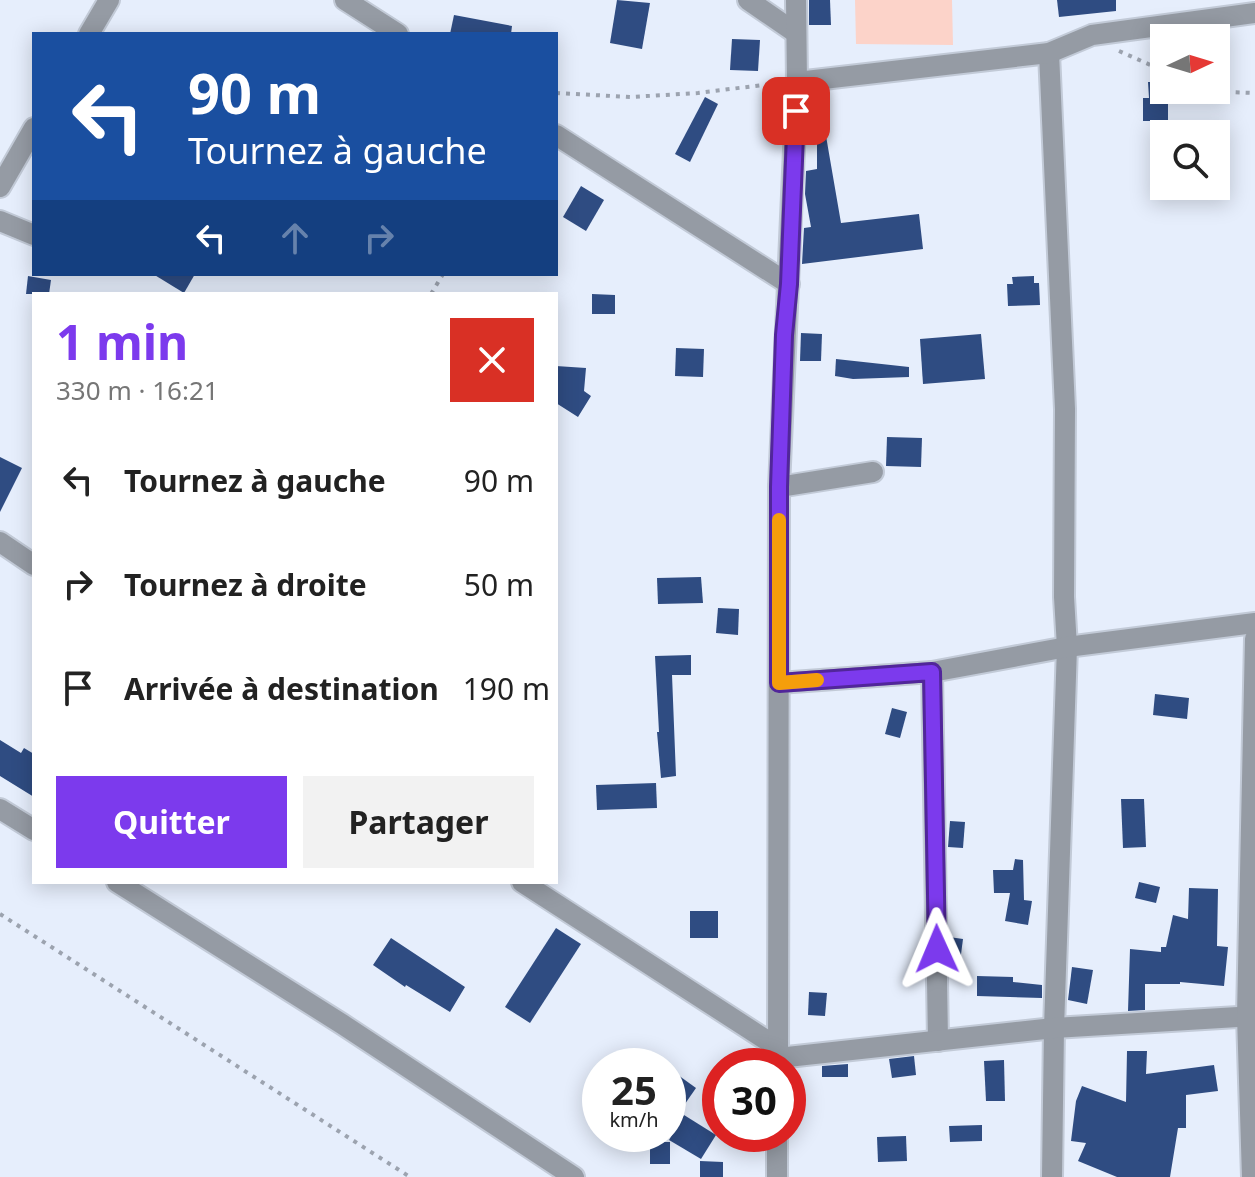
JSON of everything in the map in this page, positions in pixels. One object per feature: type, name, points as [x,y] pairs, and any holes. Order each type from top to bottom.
[{"type":"street","points":[[90,32],[109,0]]},
{"type":"street","points":[[345,0],[395,32]]},
{"type":"street","points":[[748,0],[796,33]]},
{"type":"street","points":[[777,1048],[779,487],[797,82],[796,0]]},
{"type":"street","points":[[797,82],[1049,53],[1092,35],[1255,13]]},
{"type":"street","points":[[1049,53],[1065,409],[1064,597],[1067,647],[1052,1177]]},
{"type":"street","points":[[0,187],[32,131]]},
{"type":"street","points":[[558,136],[789,284]]},
{"type":"street","points":[[0,221],[32,234]]},
{"type":"street","points":[[779,487],[873,472]]},
{"type":"street","points":[[0,542],[32,564]]},
{"type":"street","points":[[779,683],[932,672],[1067,647],[1255,623]]},
{"type":"street","points":[[1252,1177],[1255,639]]},
{"type":"street","points":[[932,672],[938,1041]]},
{"type":"street","points":[[0,809],[32,829]]},
{"type":"street","points":[[120,884],[342,1024],[574,1177]]},
{"type":"street","points":[[525,884],[764,1048]]},
{"type":"street","points":[[806,1054],[1054,1028],[1251,1016]]},
{"type":"street","points":[[777,1152],[777,1177]]},
{"type":"path","points":[[1092,35],[1150,65]]},
{"type":"path","points":[[558,93],[631,97],[797,82]]},
{"type":"path","points":[[1230,92],[1255,93]]},
{"type":"path","points":[[0,914],[410,1177]]},
{"type":"shaded area","points":[[855,0],[952,0],[953,45],[856,44]]},
{"type":"building","points":[[617,0],[650,3],[642,49],[610,43]]},
{"type":"building","points":[[809,0],[830,0],[831,25],[809,25]]},
{"type":"building","points":[[1057,0],[1116,0],[1116,11],[1059,17]]},
{"type":"building","points":[[454,15],[512,26],[511,32],[450,32]]},
{"type":"building","points":[[732,39],[760,40],[758,71],[730,70]]},
{"type":"building","points":[[1150,82],[1150,104],[1168,104],[1168,120],[1143,121],[1143,98],[1149,98]]},
{"type":"building","points":[[705,97],[718,104],[690,162],[675,154]]},
{"type":"building","points":[[826,136],[841,223],[919,214],[923,249],[802,264],[804,228],[811,227],[805,194],[806,171],[817,169],[817,137]]},
{"type":"building","points":[[581,186],[604,200],[586,231],[563,217]]},
{"type":"building","points":[[28,276],[51,280],[49,292],[26,294]]},
{"type":"building","points":[[156,276],[194,276],[182,292]]},
{"type":"building","points":[[1034,276],[1034,283],[1039,283],[1040,305],[1008,306],[1007,284],[1013,284],[1012,277]]},
{"type":"building","points":[[592,294],[615,295],[615,314],[592,314]]},
{"type":"building","points":[[801,333],[822,334],[821,361],[800,361]]},
{"type":"building","points":[[981,334],[985,379],[923,384],[920,339]]},
{"type":"building","points":[[676,348],[704,349],[703,377],[675,376]]},
{"type":"building","points":[[836,359],[909,367],[909,377],[853,379],[835,376]]},
{"type":"building","points":[[558,366],[586,368],[584,391],[591,396],[578,417],[558,404]]},
{"type":"building","points":[[887,437],[922,438],[921,467],[886,466]]},
{"type":"building","points":[[0,457],[22,468],[0,512]]},
{"type":"building","points":[[701,577],[703,603],[658,604],[657,578]]},
{"type":"building","points":[[718,608],[739,609],[738,635],[716,633]]},
{"type":"building","points":[[691,655],[691,675],[672,675],[676,776],[661,778],[655,656]]},
{"type":"building","points":[[1155,694],[1189,698],[1187,719],[1153,715]]},
{"type":"building","points":[[892,708],[907,712],[900,738],[885,734]]},
{"type":"building","points":[[0,740],[21,753],[24,748],[32,753],[32,796],[0,776]]},
{"type":"building","points":[[656,783],[657,808],[597,810],[596,785]]},
{"type":"building","points":[[1121,799],[1144,799],[1146,847],[1123,848]]},
{"type":"building","points":[[950,821],[965,822],[963,848],[948,847]]},
{"type":"building","points":[[1015,859],[1023,860],[1024,900],[1032,901],[1028,925],[1005,921],[1010,893],[994,893],[993,870],[1013,870]]},
{"type":"building","points":[[1139,882],[1160,887],[1156,903],[1135,898]]},
{"type":"building","points":[[1189,888],[1218,889],[1217,946],[1228,947],[1224,986],[1180,982],[1145,984],[1145,1010],[1128,1011],[1130,949],[1161,952],[1161,947],[1166,947],[1173,915],[1188,919]]},
{"type":"building","points":[[690,911],[718,911],[718,938],[690,938]]},
{"type":"building","points":[[556,928],[581,944],[530,1023],[505,1007]]},
{"type":"building","points":[[949,937],[963,939],[960,962],[950,960]]},
{"type":"building","points":[[391,938],[465,987],[450,1012],[373,965]]},
{"type":"building","points":[[1072,967],[1093,970],[1087,1004],[1068,1000]]},
{"type":"building","points":[[977,976],[1013,977],[1013,982],[1042,985],[1042,998],[977,996]]},
{"type":"building","points":[[809,992],[827,993],[825,1016],[808,1015]]},
{"type":"building","points":[[1127,1051],[1147,1051],[1146,1074],[1214,1065],[1218,1091],[1186,1095],[1186,1128],[1178,1128],[1170,1177],[1117,1177],[1078,1161],[1086,1143],[1071,1141],[1076,1101],[1082,1086],[1126,1102]]},
{"type":"building","points":[[914,1056],[916,1075],[892,1078],[889,1059]]},
{"type":"building","points":[[1004,1060],[1005,1101],[986,1101],[984,1061]]},
{"type":"building","points":[[848,1064],[848,1077],[822,1077],[822,1066]]},
{"type":"building","points":[[686,1081],[696,1088],[686,1102]]},
{"type":"building","points":[[686,1116],[702,1126],[702,1152],[705,1152],[701,1159],[686,1150]]},
{"type":"building","points":[[982,1125],[982,1141],[950,1142],[949,1126]]},
{"type":"building","points":[[906,1136],[907,1161],[878,1162],[877,1137]]},
{"type":"building","points":[[650,1152],[670,1152],[670,1164],[650,1164]]},
{"type":"building","points":[[700,1161],[723,1162],[723,1177],[700,1177]]},
{"type":"slow traffic","points":[[779,520],[779,683],[817,680]]},
{"type":"route","points":[[796,111],[779,487],[779,683],[932,672],[937,949]]}]
